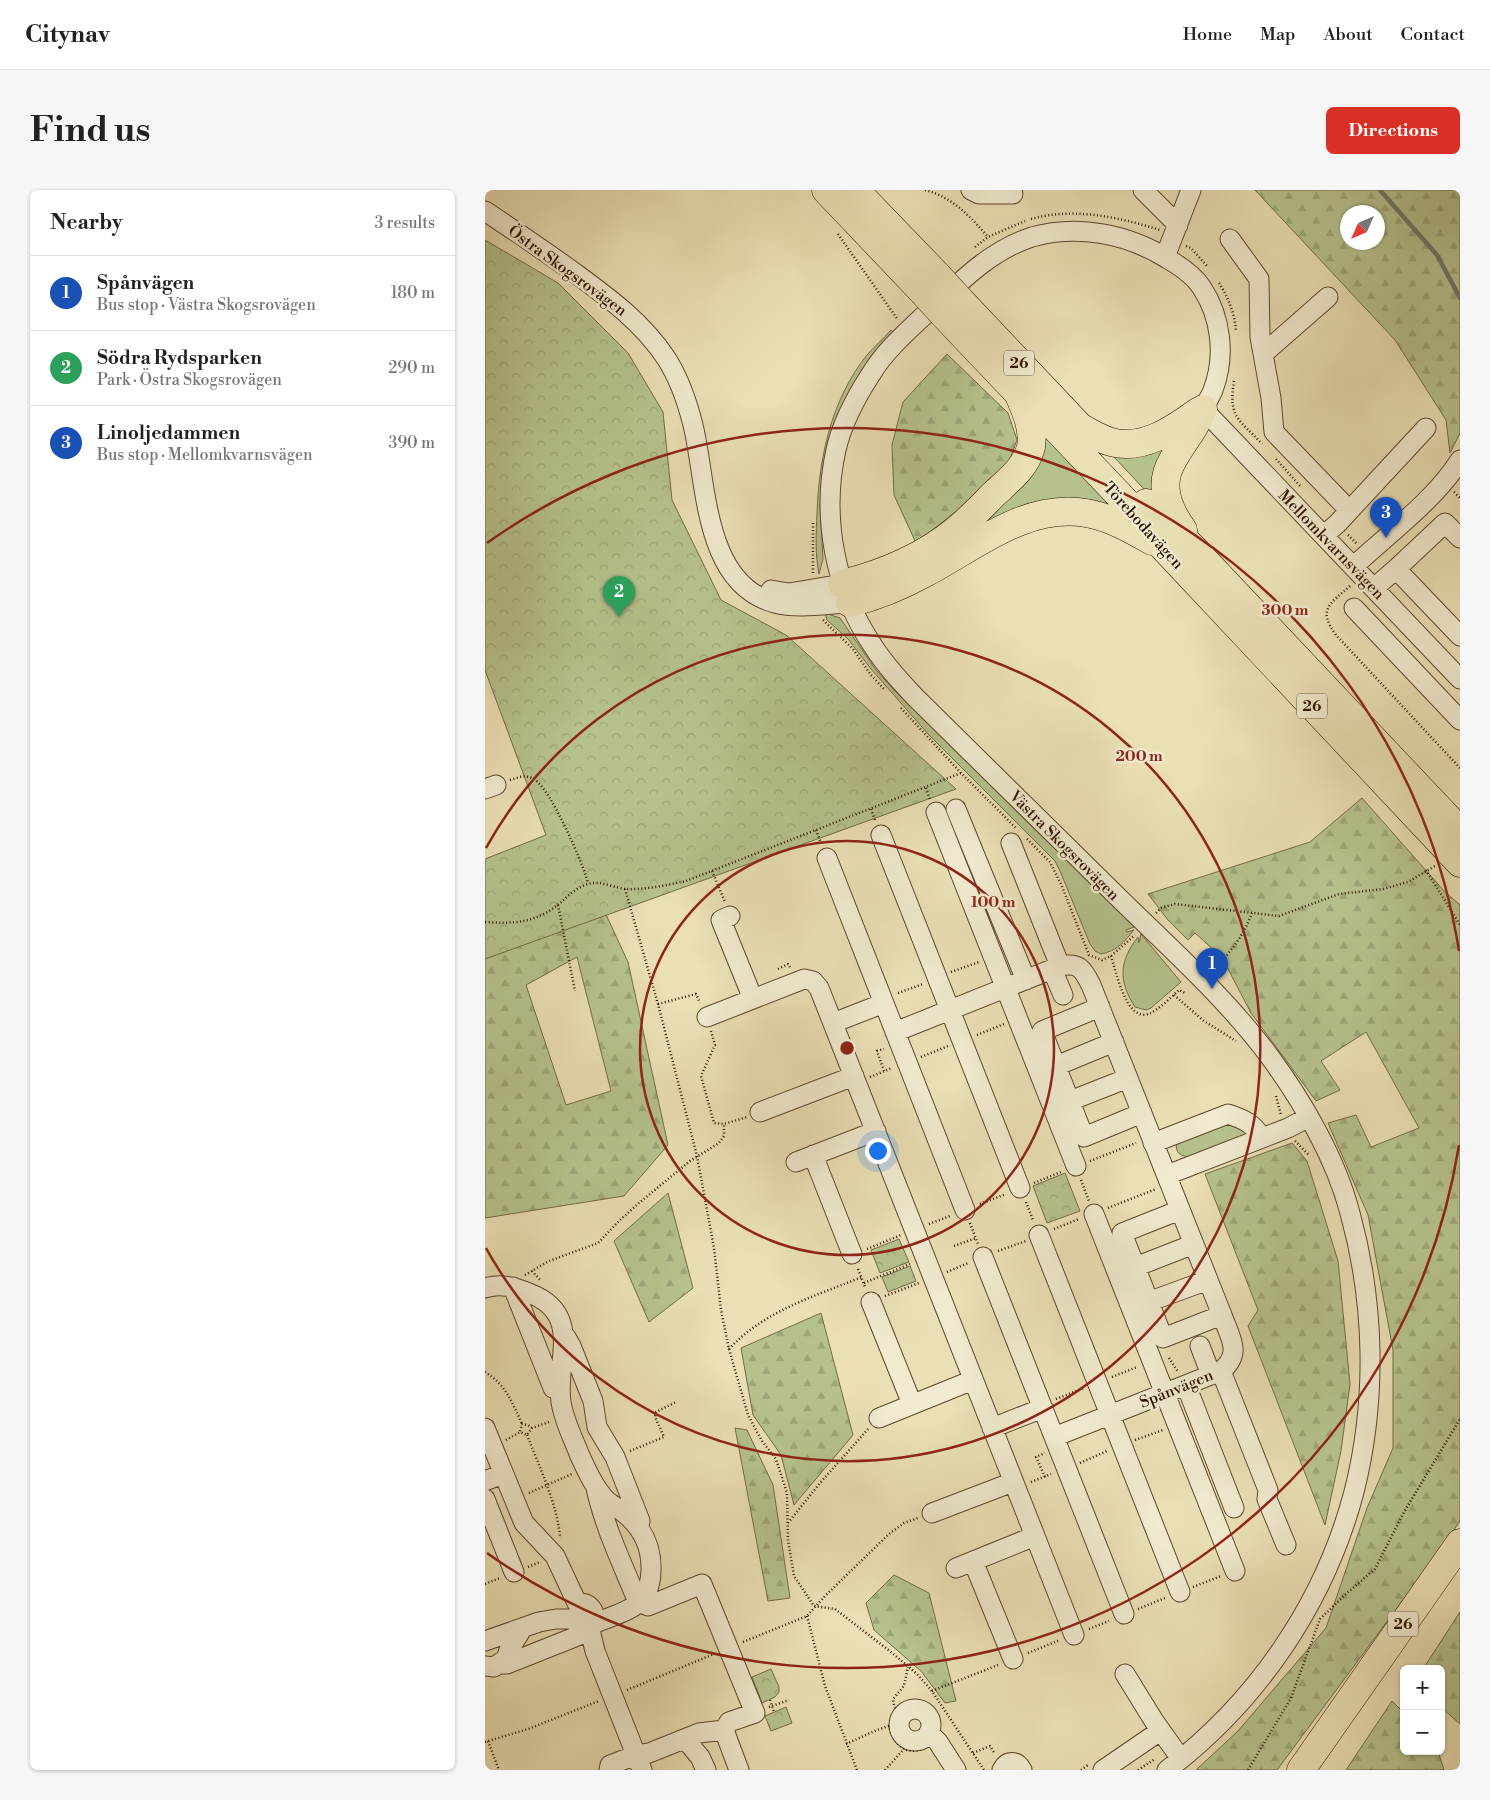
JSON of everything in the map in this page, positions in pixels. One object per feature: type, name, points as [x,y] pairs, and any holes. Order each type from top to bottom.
[{"type":"highway","name":"Törebodavägen","points":[[826,190],[930,284],[1080,427],[1107,462],[1154,512],[1192,547],[1460,831]]},
{"type":"highway","name":"Törebodavägen","points":[[855,190],[930,284]]},
{"type":"highway","name":"Törebodavägen","points":[[951,306],[1019,394],[1049,421],[1131,509],[1163,548],[1460,863]]},
{"type":"highway","points":[[846,593],[891,568],[911,560],[939,543],[956,530],[1013,477],[1025,463],[1031,446],[1031,431],[1019,394]]},
{"type":"highway","points":[[1080,427],[1111,442],[1137,444],[1164,434],[1203,409]]},
{"type":"highway","points":[[1192,547],[1170,506],[1166,495],[1165,481],[1171,459],[1191,432],[1203,409]]},
{"type":"highway","points":[[846,593],[863,600],[923,574],[1010,525],[1032,516],[1056,513],[1085,513],[1109,519],[1133,530],[1163,548]]},
{"type":"highway","name":"26","points":[[1301,1770],[1460,1543]]},
{"type":"highway","name":"26","points":[[1318,1770],[1460,1567]]},
{"type":"street","points":[[971,190],[979,194],[1013,194]]},
{"type":"street","points":[[1143,190],[1175,231]]},
{"type":"street","points":[[1165,257],[1191,190]]},
{"type":"street","name":"Östra Skogsrovägen","points":[[485,211],[613,301],[633,318],[666,359],[679,383],[693,424],[716,541],[723,558],[741,585],[750,592],[775,603],[801,606],[846,593]]},
{"type":"street","name":"Västra Skogsrovägen","points":[[1103,1770],[1204,1740],[1233,1711],[1278,1655],[1301,1620],[1320,1585],[1335,1551],[1349,1510],[1360,1468],[1367,1426],[1371,1378],[1369,1317],[1362,1267],[1350,1212],[1333,1166],[1309,1118],[1269,1056],[1218,996],[915,697],[889,668],[865,634],[846,593],[834,550],[830,504],[832,473],[836,449],[847,418],[858,395],[872,372],[894,344],[975,269],[992,256],[1032,238],[1075,231],[1113,235],[1138,243],[1165,257],[1182,267],[1201,286],[1215,312],[1220,337],[1220,364],[1213,390],[1203,409]]},
{"type":"street","points":[[1230,239],[1259,279],[1260,336],[1271,398],[1274,432],[1337,523],[1426,428]]},
{"type":"street","points":[[1263,354],[1328,297]]},
{"type":"street","name":"Mellomkvarnsvägen","points":[[1203,409],[1337,523],[1360,560],[1374,588],[1460,679]]},
{"type":"street","points":[[1360,560],[1433,493],[1453,471],[1460,460]]},
{"type":"street","points":[[1374,588],[1445,523],[1460,538]]},
{"type":"street","points":[[1396,569],[1460,636]]},
{"type":"street","points":[[1354,608],[1460,720]]},
{"type":"street","points":[[956,809],[1025,980]]},
{"type":"street","points":[[935,812],[1075,1166]]},
{"type":"street","points":[[881,835],[1021,1188]]},
{"type":"street","points":[[1020,838],[1063,995]]},
{"type":"street","points":[[827,858],[965,1210]]},
{"type":"street","points":[[730,916],[721,920],[753,999]]},
{"type":"street","name":"Spånvägen","points":[[1054,1437],[1216,1373],[1229,1364],[1234,1355],[1222,1315],[1194,1244],[1180,1210],[1163,1182],[1147,1142],[1143,1113],[1085,973],[1078,966],[1070,964],[1056,968]]},
{"type":"street","points":[[898,1037],[913,1024],[1056,968]]},
{"type":"street","points":[[707,1017],[804,979],[813,982],[819,988],[1074,1635]]},
{"type":"street","points":[[833,1023],[884,1003]]},
{"type":"street","points":[[1100,1008],[1042,1031],[1083,1137],[1143,1113]]},
{"type":"street","points":[[1056,1066],[1114,1042]]},
{"type":"street","points":[[1070,1101],[1128,1078]]},
{"type":"street","points":[[761,1112],[855,1079]]},
{"type":"street","points":[[1147,1142],[1228,1114],[1246,1120],[1256,1129],[1261,1137]]},
{"type":"street","points":[[1163,1182],[1261,1137],[1309,1118]]},
{"type":"street","points":[[853,1254],[805,1159],[876,1131]]},
{"type":"street","points":[[1180,1210],[1122,1233],[1163,1338],[1222,1315]]},
{"type":"street","points":[[1094,1214],[1235,1570]]},
{"type":"street","points":[[1039,1236],[1180,1592]]},
{"type":"street","points":[[1135,1267],[1194,1244]]},
{"type":"street","points":[[983,1257],[1124,1614]]},
{"type":"street","points":[[1149,1302],[1207,1280]]},
{"type":"street","points":[[485,1288],[496,1285],[513,1287],[541,1298],[554,1311],[571,1346],[593,1401],[597,1427],[615,1457],[640,1521],[639,1528]]},
{"type":"street","points":[[513,1287],[553,1388],[560,1388]]},
{"type":"street","points":[[871,1302],[912,1404]]},
{"type":"street","points":[[493,1665],[507,1664],[590,1629],[633,1608],[646,1595],[651,1572],[646,1538],[639,1528],[622,1511],[607,1500],[596,1486],[585,1469],[564,1416],[560,1388],[565,1344],[564,1334]]},
{"type":"street","points":[[1200,1346],[1216,1373],[1268,1490],[1267,1499],[1286,1546]]},
{"type":"street","points":[[879,1418],[973,1380]]},
{"type":"street","points":[[1186,1385],[1233,1508]]},
{"type":"street","points":[[992,1428],[1043,1408]]},
{"type":"street","points":[[485,1428],[524,1523],[555,1556],[577,1602],[589,1606],[593,1611],[590,1629],[595,1651],[639,1762]]},
{"type":"street","points":[[485,1481],[503,1474]]},
{"type":"street","points":[[933,1513],[1014,1485]]},
{"type":"street","points":[[596,1486],[600,1506],[635,1596],[640,1602],[649,1606],[703,1584],[728,1648],[763,1709],[729,1722],[724,1730]]},
{"type":"street","points":[[485,1499],[514,1572]]},
{"type":"street","points":[[955,1568],[1035,1536]]},
{"type":"street","points":[[973,1561],[1013,1659]]},
{"type":"street","points":[[485,1641],[539,1622],[556,1619],[569,1620],[590,1629]]},
{"type":"street","points":[[493,1665],[506,1659],[522,1629]]},
{"type":"street","points":[[1125,1674],[1170,1751]]},
{"type":"street","points":[[896,1722],[910,1710],[921,1710],[929,1718],[931,1728],[927,1740],[939,1742],[956,1770]]},
{"type":"street","points":[[609,1770],[610,1765],[639,1762],[649,1753],[699,1733],[724,1730]]},
{"type":"street","points":[[724,1730],[739,1770]]},
{"type":"street","points":[[685,1738],[700,1757],[706,1770]]},
{"type":"street","points":[[999,1763],[1006,1764],[1012,1762],[1017,1764],[1022,1770]]},
{"type":"path","points":[[925,190],[950,200],[969,214],[987,237]]},
{"type":"path","points":[[971,253],[987,237],[1017,223],[1046,215],[1098,214],[1160,230],[1175,231],[1211,271]]},
{"type":"path","points":[[837,228],[837,233],[899,321]]},
{"type":"path","points":[[1216,278],[1225,291],[1232,309],[1236,335]]},
{"type":"path","points":[[895,324],[904,318]]},
{"type":"path","points":[[1234,378],[1231,396],[1234,414],[1268,451]]},
{"type":"path","points":[[1275,458],[1302,487]]},
{"type":"path","points":[[1454,492],[1460,498]]},
{"type":"path","points":[[813,575],[814,514]]},
{"type":"path","points":[[1337,523],[1360,560]]},
{"type":"path","points":[[485,922],[511,924],[533,920],[558,905],[574,891],[588,883],[598,883],[625,889],[664,886],[686,881],[961,773],[1020,838],[1051,862],[1089,955],[1101,960],[1111,956],[1136,934]]},
{"type":"path","points":[[491,787],[522,776],[534,779],[544,786],[565,828],[588,883]]},
{"type":"path","points":[[1153,916],[1161,908],[1175,904],[1279,916],[1339,894],[1383,889],[1408,882],[1427,870],[1460,925]]},
{"type":"path","points":[[625,889],[658,1004],[697,1156],[714,1248],[721,1310],[729,1349],[747,1415],[762,1441],[776,1459],[787,1493],[790,1559],[794,1576],[814,1606],[835,1609],[917,1674],[932,1691],[984,1770]]},
{"type":"path","points":[[558,905],[575,991]]},
{"type":"path","points":[[1214,963],[1218,965],[1238,943],[1247,928],[1252,913]]},
{"type":"path","points":[[1111,956],[1126,1000],[1133,1010],[1140,1014],[1146,1015],[1154,1011],[1179,990],[1185,993]]},
{"type":"path","points":[[658,1004],[696,994],[707,1017],[715,1044],[701,1076],[714,1123],[733,1123],[761,1112]]},
{"type":"path","points":[[1174,995],[1203,1021],[1237,1042]]},
{"type":"path","points":[[855,1079],[884,1071],[1017,1019]]},
{"type":"path","points":[[884,1071],[877,1051],[898,1037]]},
{"type":"path","points":[[1274,1092],[1287,1128],[1296,1142],[1313,1160]]},
{"type":"path","points":[[513,1287],[520,1277],[549,1261],[598,1243],[619,1220],[697,1156],[719,1143],[724,1136],[724,1124]]},
{"type":"path","points":[[1147,1142],[1075,1166],[853,1254],[871,1302],[1094,1214],[1163,1182]]},
{"type":"path","points":[[1075,1166],[1094,1214]]},
{"type":"path","points":[[1021,1188],[1039,1236]]},
{"type":"path","points":[[965,1210],[983,1257]]},
{"type":"path","points":[[955,1246],[976,1238]]},
{"type":"path","points":[[864,1282],[926,1258]]},
{"type":"path","points":[[729,1349],[741,1336],[781,1310],[862,1277]]},
{"type":"path","points":[[1163,1338],[1162,1344],[1167,1356],[1186,1385]]},
{"type":"path","points":[[485,1372],[496,1379],[506,1390],[522,1424],[520,1432],[527,1435],[546,1484],[559,1528],[559,1549],[555,1556]]},
{"type":"path","points":[[615,1457],[664,1437],[655,1417],[656,1412],[676,1402]]},
{"type":"path","points":[[788,1523],[820,1483],[879,1418]]},
{"type":"path","points":[[1248,1770],[1291,1698],[1320,1619],[1375,1569],[1404,1512],[1460,1419]]},
{"type":"path","points":[[522,1424],[532,1428],[527,1435]]},
{"type":"path","points":[[1014,1485],[1067,1468],[1177,1424]]},
{"type":"path","points":[[514,1499],[585,1469]]},
{"type":"path","points":[[499,1770],[487,1742],[528,1729],[613,1697],[807,1616],[814,1606],[889,1534],[904,1523],[933,1513]]},
{"type":"path","points":[[807,1616],[822,1680],[857,1770]]},
{"type":"path","points":[[908,1666],[904,1686],[893,1699],[896,1722],[892,1737],[897,1745],[904,1749],[919,1750],[927,1740]]},
{"type":"path","points":[[763,1709],[769,1700]]},
{"type":"path","points":[[763,1709],[789,1700]]},
{"type":"path","points":[[763,1709],[774,1712]]},
{"type":"path","points":[[847,1744],[896,1722]]},
{"type":"path","points":[[973,1753],[989,1746],[999,1763]]},
{"type":"path","points":[[885,1770],[904,1749]]},
{"type":"path","points":[[1137,1770],[1170,1751]]},
{"type":"green space","points":[[1255,190],[1460,190],[1460,433],[1450,453],[1446,420],[1395,340]]},
{"type":"green space","points":[[485,240],[558,283],[628,353],[663,412],[672,500],[721,600],[786,635],[956,789],[485,959],[485,859],[546,835],[485,670]]},
{"type":"green space","points":[[891,330],[893,332],[861,371],[849,393],[822,480],[820,506],[823,559],[819,574],[816,544],[818,492],[829,430],[844,391],[855,372],[867,355]]},
{"type":"green space","points":[[947,354],[1008,413],[1017,440],[1008,464],[964,505],[916,543],[894,495],[892,445],[903,402]]},
{"type":"green space","points":[[1038,430],[1123,513],[1078,506],[938,560]]},
{"type":"green space","points":[[1171,437],[1160,506],[1114,457],[1117,452]]},
{"type":"green space","points":[[825,613],[840,618],[876,670],[896,692],[1134,927],[1126,930],[1127,932],[1134,930],[1120,945],[1111,951],[1101,954],[1095,951],[1090,944],[1055,861],[929,735],[871,669],[848,639],[827,620]]},
{"type":"green space","points":[[1362,798],[1445,892],[1460,905],[1460,1521],[1277,1770],[1196,1770],[1238,1731],[1326,1628],[1367,1508],[1393,1448],[1393,1350],[1368,1215],[1328,1123],[1356,1115],[1371,1147],[1419,1128],[1366,1032],[1321,1061],[1340,1090],[1316,1101],[1251,1013],[1227,967],[1218,954],[1195,933],[1188,940],[1168,920],[1148,894],[1310,842]]},
{"type":"green space","points":[[596,893],[628,962],[668,1145],[624,1196],[485,1218],[485,929]],"holes":[[[577,957],[611,1091],[566,1105],[526,985]]]},
{"type":"green space","points":[[1141,934],[1181,982],[1151,1008],[1146,1010],[1135,1007],[1129,998],[1123,980],[1124,963],[1127,954],[1138,937],[1139,943]]},
{"type":"green space","points":[[1228,1120],[1251,1132],[1191,1156],[1181,1155],[1177,1151],[1177,1142]]},
{"type":"green space","points":[[1292,1143],[1307,1161],[1338,1261],[1350,1384],[1341,1451],[1325,1525],[1248,1326],[1258,1310],[1205,1174]]},
{"type":"green space","points":[[1065,1173],[1080,1211],[1047,1223],[1033,1186]]},
{"type":"green space","points":[[668,1193],[693,1288],[649,1322],[614,1241]]},
{"type":"green space","points":[[899,1239],[909,1262],[880,1273],[871,1250]]},
{"type":"green space","points":[[910,1266],[916,1281],[888,1292],[882,1277]]},
{"type":"green space","points":[[821,1313],[853,1435],[794,1505],[781,1455],[753,1415],[741,1348]]},
{"type":"green space","points":[[735,1428],[747,1430],[773,1485],[790,1598],[768,1601]]},
{"type":"green space","points":[[894,1575],[929,1593],[956,1701],[945,1703],[921,1671],[874,1630],[866,1603]]},
{"type":"green space","points":[[1460,1612],[1460,1724],[1445,1711],[1445,1665],[1426,1665]]},
{"type":"green space","points":[[771,1669],[779,1687],[779,1692],[775,1697],[762,1703],[752,1677]]},
{"type":"green space","points":[[1392,1701],[1400,1709],[1400,1755],[1439,1755],[1444,1770],[1346,1770]]},
{"type":"green space","points":[[786,1707],[792,1723],[771,1731],[765,1716]]},
{"type":"waterway","points":[[1380,190],[1437,255],[1460,298]]},
{"type":"place","name":"Linoljedammen","points":[[1386,538]]},
{"type":"place","name":"Södra Rydsparken","points":[[619,617]]},
{"type":"place","name":"Spånvägen","points":[[1212,989]]}]
